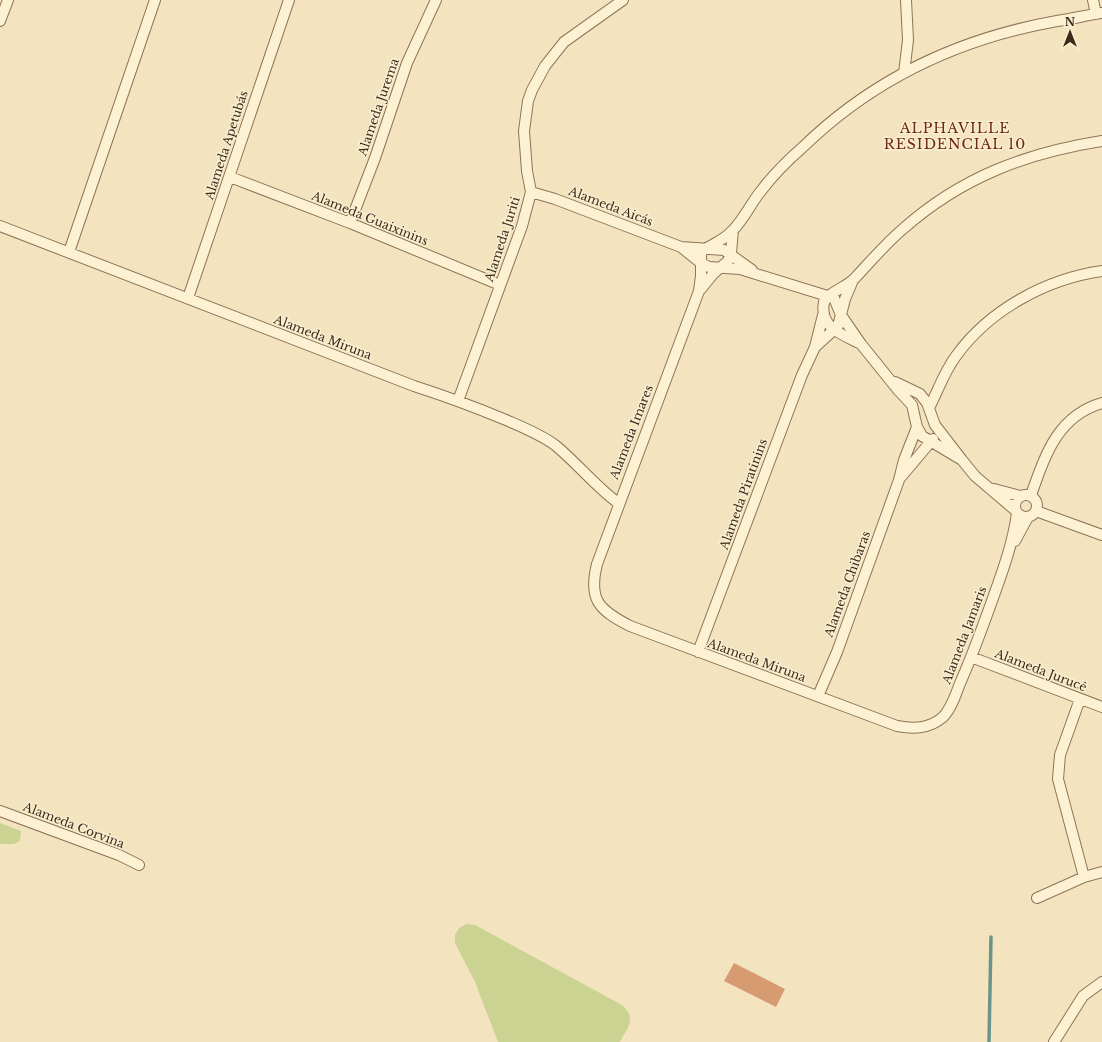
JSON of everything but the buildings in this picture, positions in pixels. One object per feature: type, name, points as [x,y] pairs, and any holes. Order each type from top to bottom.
[{"type":"street","points":[[0,21],[8,0]]},
{"type":"street","points":[[69,252],[155,0]]},
{"type":"street","name":"Alameda Apetubás","points":[[188,298],[289,0]]},
{"type":"street","name":"Alameda Jurema","points":[[350,223],[375,158],[407,63],[436,0]]},
{"type":"street","name":"Alameda Juriti","points":[[458,401],[522,226],[531,192],[526,171],[524,131],[528,101],[537,78],[552,55],[564,42],[623,0]]},
{"type":"street","points":[[904,73],[908,40],[906,0]]},
{"type":"street","points":[[699,291],[701,263],[700,254],[708,247],[722,240],[733,230],[762,190],[803,146],[841,114],[904,73],[945,52],[977,40],[1034,25],[1099,13],[1093,0]]},
{"type":"street","points":[[815,347],[834,331],[841,315],[845,299],[854,280],[877,253],[903,228],[942,198],[982,175],[1022,159],[1053,150],[1102,141]]},
{"type":"street","name":"Alameda Guaixinins","points":[[230,177],[350,223],[500,285]]},
{"type":"street","name":"Alameda Aicás","points":[[531,192],[562,201],[681,247],[701,263],[709,267],[731,268],[755,273],[830,296],[836,300],[841,315],[861,344],[912,405],[917,427],[922,436],[962,460]]},
{"type":"street","name":"Alameda Miruna","points":[[0,226],[414,386],[458,401],[530,431],[553,444],[572,460],[602,491],[618,503]]},
{"type":"street","points":[[699,291],[720,267],[728,261],[731,253],[733,230]]},
{"type":"street","name":"Alameda Aicás","points":[[681,247],[718,248],[731,253],[755,273]]},
{"type":"street","points":[[929,408],[940,383],[955,357],[970,339],[996,316],[1020,299],[1051,285],[1084,274],[1102,271]]},
{"type":"street","points":[[815,347],[825,299],[854,280]]},
{"type":"street","name":"Alameda Aicás","points":[[800,287],[823,310],[826,322],[834,331],[861,344]]},
{"type":"street","name":"Alameda Imares","points":[[593,584],[596,564],[618,503],[699,291]]},
{"type":"street","name":"Alameda Piratinins","points":[[698,652],[799,382],[815,347]]},
{"type":"street","name":"Alameda Aicás","points":[[890,379],[920,394],[929,408],[932,420],[962,460],[986,486],[1016,511]]},
{"type":"street","points":[[912,405],[920,394],[940,383]]},
{"type":"street","points":[[1102,403],[1081,413],[1065,426],[1054,438],[1025,495],[1015,502],[1016,511],[1022,516],[1032,514],[1102,535]]},
{"type":"street","points":[[899,480],[904,460],[917,427]]},
{"type":"street","points":[[899,480],[939,431]]},
{"type":"street","name":"Alameda Chibaras","points":[[818,696],[836,652],[899,480]]},
{"type":"street","name":"Alameda Aicás","points":[[986,486],[1001,492],[1025,495]]},
{"type":"street","points":[[1025,495],[1037,504],[1032,514]]},
{"type":"street","name":"Alameda Jamaris","points":[[933,724],[944,716],[950,707],[972,657],[1010,550],[1016,511]]},
{"type":"street","name":"Alameda Jamaris","points":[[1010,550],[1032,514]]},
{"type":"street","name":"Alameda Miruna","points":[[593,584],[597,600],[610,616],[630,626],[897,726],[922,728],[933,724]]},
{"type":"street","name":"Alameda Jurucê","points":[[972,657],[1080,699],[1102,706]]},
{"type":"street","points":[[1080,699],[1060,755],[1058,779],[1084,877]]},
{"type":"street","name":"Alameda Corvina","points":[[0,811],[119,855],[139,865]]},
{"type":"street","points":[[1037,898],[1084,877],[1102,872]]},
{"type":"street","points":[[1054,1042],[1083,996],[1102,982]]},
{"type":"green space","points":[[0,823],[21,831],[20,841],[14,844],[0,844]]},
{"type":"green space","points":[[467,924],[475,925],[622,1005],[629,1014],[630,1023],[620,1042],[498,1042],[475,982],[455,943],[455,935],[459,928]]},
{"type":"waterway","points":[[989,1042],[991,937]]},
{"type":"district","name":"ALPHAVILLE RESIDENCIAL 10","points":[[955,136]]}]
